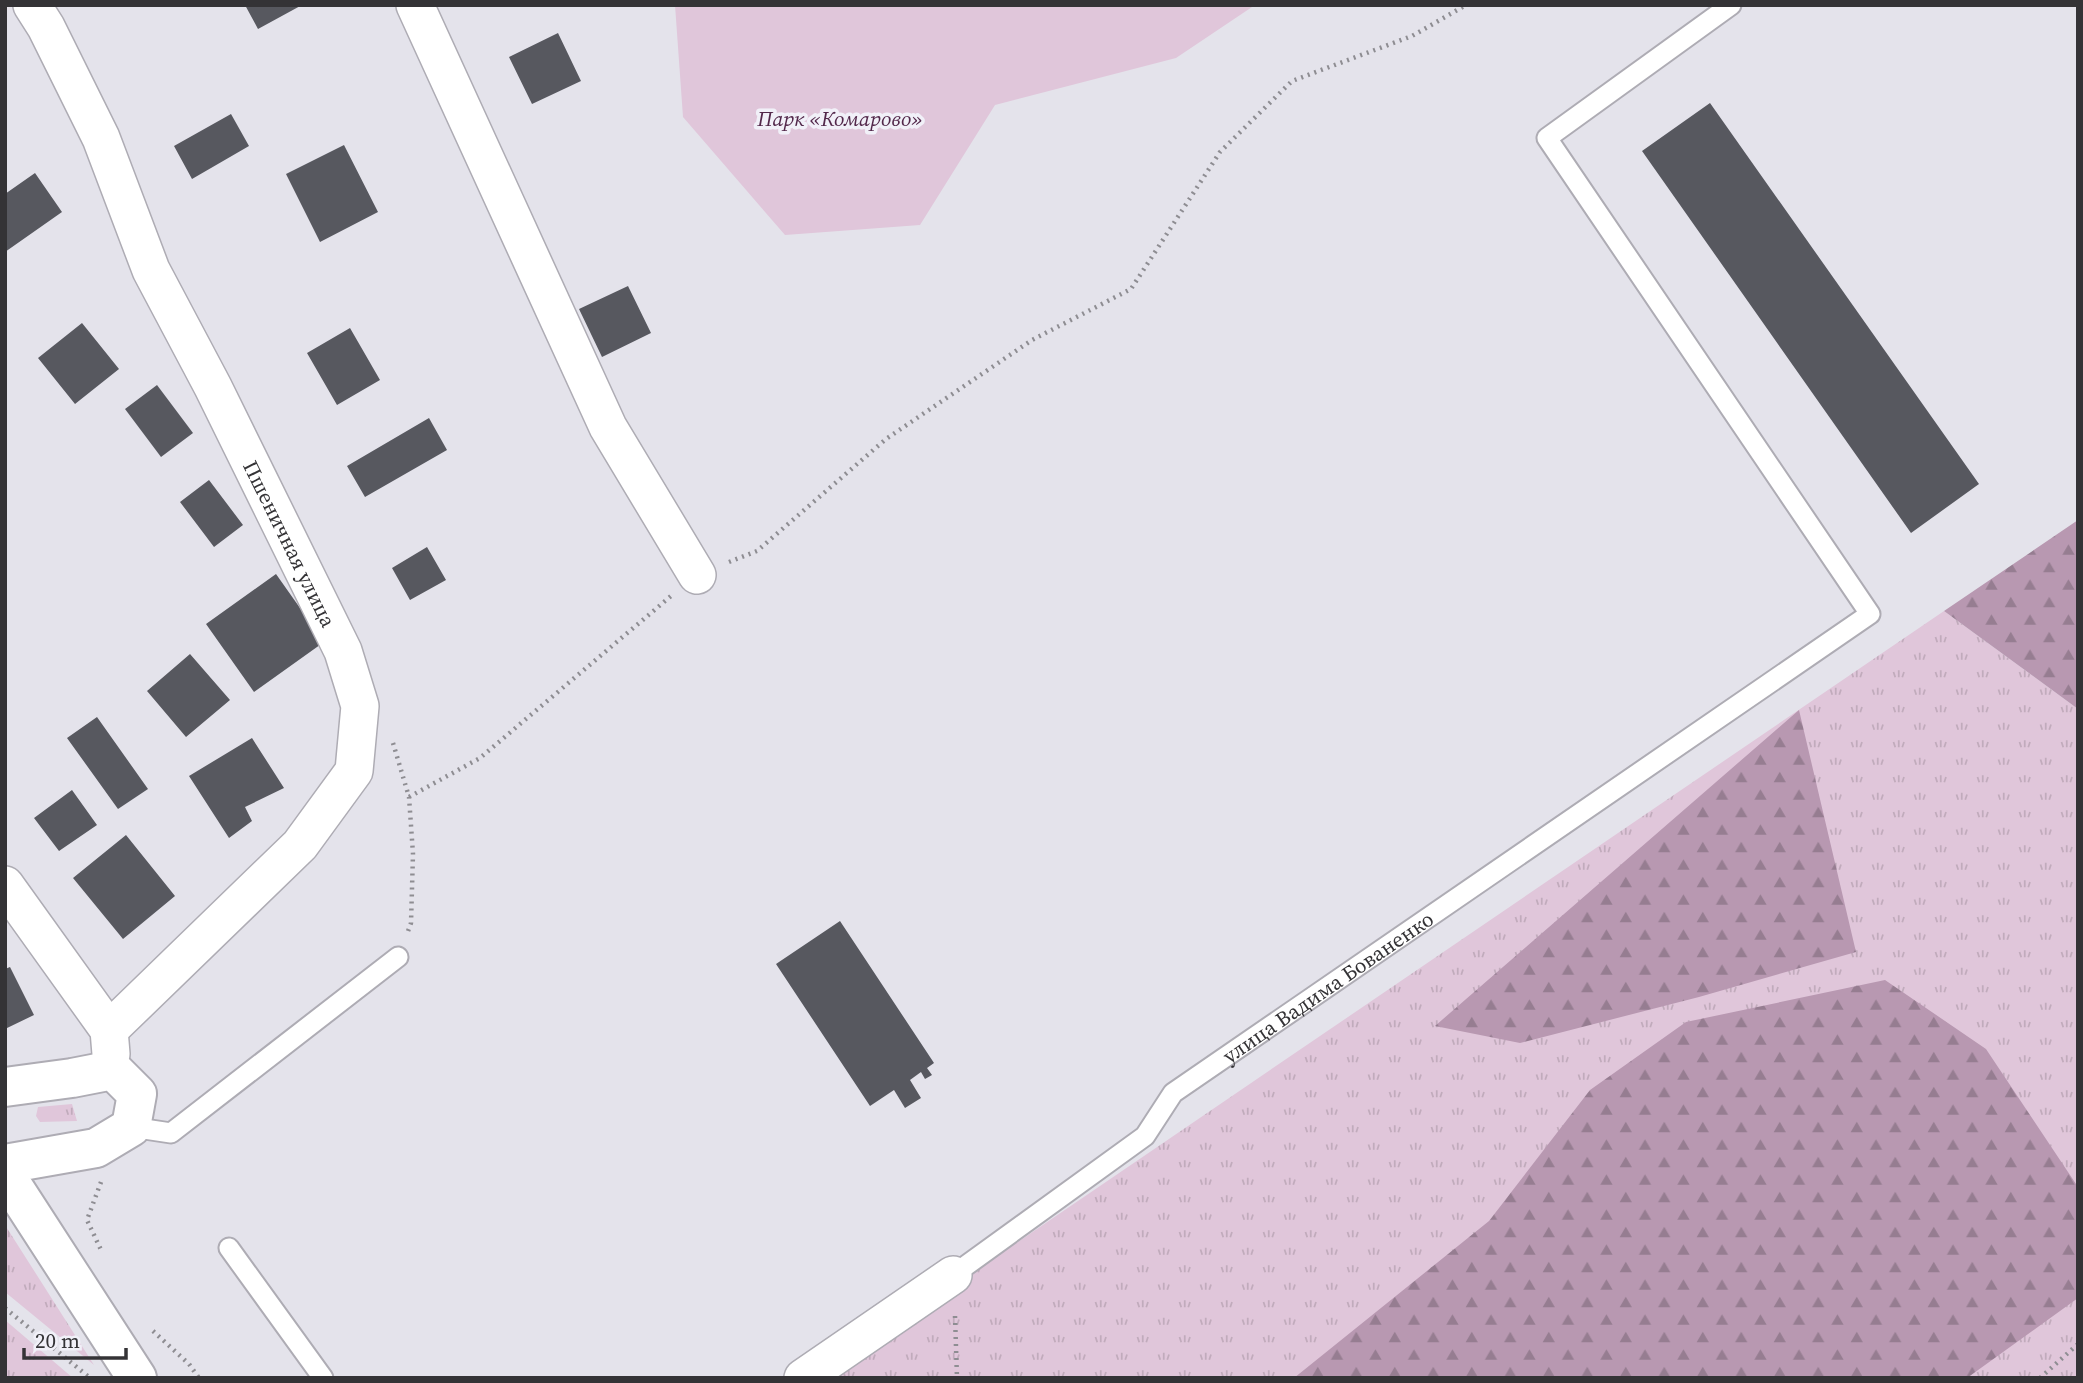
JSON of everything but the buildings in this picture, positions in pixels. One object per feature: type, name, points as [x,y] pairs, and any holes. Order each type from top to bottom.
[{"type":"street","name":"Пшеничная улица","points":[[32,5],[46,27],[102,138],[151,270],[343,651],[360,706],[354,771],[300,845],[109,1030]]},
{"type":"street","points":[[415,5],[608,427],[697,575]]},
{"type":"street","points":[[5,886],[109,1030],[113,1070],[137,1094],[131,1127],[96,1148],[5,1164]]},
{"type":"street","points":[[5,1087],[113,1070]]},
{"type":"street","points":[[5,1174],[137,1378]]},
{"type":"street","name":"улица Вадима Бованенко","points":[[803,1378],[953,1275]]},
{"type":"lane","name":"улица Вадима Бованенко","points":[[953,1275],[1145,1136],[1173,1093],[1870,614],[1547,138],[1731,5]]},
{"type":"lane","points":[[131,1127],[171,1133],[398,957]]},
{"type":"lane","points":[[229,1248],[323,1378]]},
{"type":"path","points":[[409,797],[480,758],[697,575],[757,551],[886,439],[1032,340],[1131,289],[1220,152],[1292,81],[1412,36],[1466,5]]},
{"type":"path","points":[[360,706],[394,745],[409,797],[413,854],[411,923],[398,957]]},
{"type":"path","points":[[96,1148],[102,1184],[87,1220],[104,1258]]},
{"type":"path","points":[[953,1275],[959,1376]]},
{"type":"path","points":[[5,1308],[90,1378]]},
{"type":"path","points":[[148,1327],[189,1364],[199,1378]]},
{"type":"path","points":[[2040,1378],[2078,1344]]},
{"type":"green space","name":"Парк «Комарово»","points":[[675,5],[1255,5],[1176,58],[995,105],[920,225],[785,235],[683,117]]},
{"type":"green space","points":[[2078,520],[2078,709],[1944,611]]},
{"type":"green space","points":[[1944,611],[2078,709],[2078,1378],[818,1378]]},
{"type":"green space","points":[[1799,710],[1856,952],[1699,997],[1520,1043],[1435,1026]]},
{"type":"green space","points":[[1885,980],[1986,1049],[2078,1187],[2078,1298],[1967,1378],[1294,1378],[1489,1221],[1590,1090],[1686,1022]]},
{"type":"green space","points":[[72,1104],[77,1121],[40,1122],[36,1116],[38,1107]]},
{"type":"green space","points":[[5,1225],[94,1365],[5,1292]]},
{"type":"green space","points":[[5,1320],[73,1378],[5,1378]]}]
